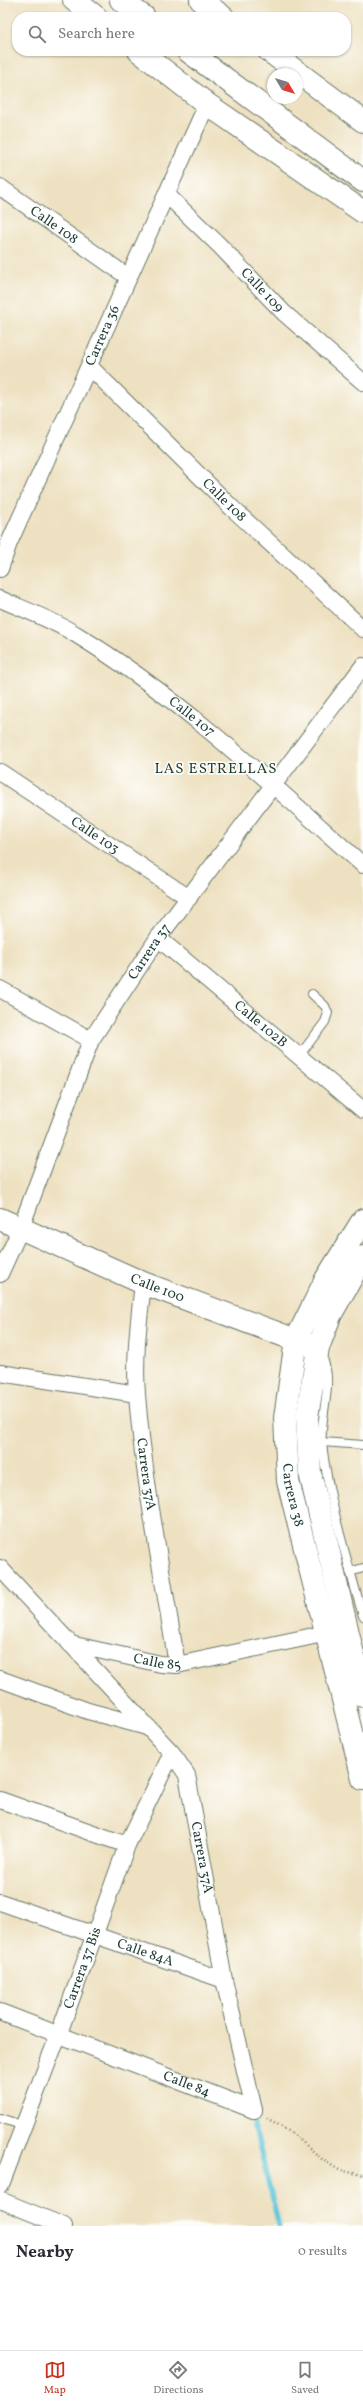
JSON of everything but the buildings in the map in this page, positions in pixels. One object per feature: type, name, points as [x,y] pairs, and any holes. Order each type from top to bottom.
[{"type":"main road","points":[[74,0],[90,12]]},
{"type":"main road","points":[[121,0],[137,12]]},
{"type":"main road","points":[[201,0],[217,12]]},
{"type":"main road","points":[[145,56],[207,104],[363,212]]},
{"type":"main road","points":[[195,56],[363,181]]},
{"type":"main road","points":[[276,56],[363,121]]},
{"type":"main road","name":"Calle 100","points":[[0,1219],[20,1230],[143,1283],[318,1348]]},
{"type":"main road","name":"Carrera 38","points":[[363,1220],[326,1279],[296,1340],[285,1418],[288,1481],[363,1779]]},
{"type":"main road","name":"Carrera 38","points":[[363,1257],[354,1281],[318,1348],[308,1417],[310,1472],[355,1622],[363,1696]]},
{"type":"street","name":"Carrera 36","points":[[0,569],[4,540],[90,367],[128,277],[207,104]]},
{"type":"street","name":"Calle 108","points":[[0,187],[128,277]]},
{"type":"street","name":"Calle 109","points":[[166,194],[220,246],[284,313],[363,382]]},
{"type":"street","name":"Calle 108","points":[[90,367],[232,508],[363,629]]},
{"type":"street","name":"Calle 107","points":[[0,599],[76,634],[139,675],[190,714],[363,865]]},
{"type":"street","name":"Carrera 37","points":[[0,1274],[20,1230],[91,1040],[158,938],[274,787],[363,666]]},
{"type":"street","name":"Calle 103","points":[[0,772],[189,898]]},
{"type":"street","name":"Calle 102B","points":[[158,938],[363,1110]]},
{"type":"street","points":[[0,989],[91,1040]]},
{"type":"street","name":"Carrera 37A","points":[[143,1283],[137,1338],[137,1394],[148,1480],[177,1665]]},
{"type":"street","points":[[0,1373],[137,1394]]},
{"type":"street","points":[[0,1568],[70,1644]]},
{"type":"street","name":"Calle 85","points":[[70,1644],[161,1664],[177,1665],[326,1634],[355,1622]]},
{"type":"street","name":"Carrera 37A","points":[[70,1644],[172,1753],[187,1775],[224,1980],[254,2110]]},
{"type":"street","points":[[0,1679],[88,1711],[147,1727]]},
{"type":"street","name":"Carrera 37 Bis","points":[[0,2187],[58,2036],[127,1845],[172,1753]]},
{"type":"street","points":[[0,1800],[127,1845]]},
{"type":"street","name":"Calle 84A","points":[[0,1902],[224,1980]]},
{"type":"street","name":"Calle 84","points":[[0,2012],[58,2036],[254,2110]]},
{"type":"street","points":[[0,2200],[64,2226]]},
{"type":"lane","points":[[299,1056],[325,1022],[328,1013],[325,1006],[312,994]]},
{"type":"lane","points":[[318,1348],[328,1369],[322,1442],[330,1494],[350,1572],[355,1622]]},
{"type":"lane","points":[[322,1442],[363,1445]]},
{"type":"lane","points":[[350,1572],[363,1568]]},
{"type":"lane","points":[[0,2118],[24,2126]]},
{"type":"path","points":[[254,2110],[292,2133],[323,2160],[340,2170],[363,2175]]},
{"type":"waterway","points":[[251,2112],[279,2226]]},
{"type":"district","name":"LAS ESTRELLAS","points":[[216,769]]}]
